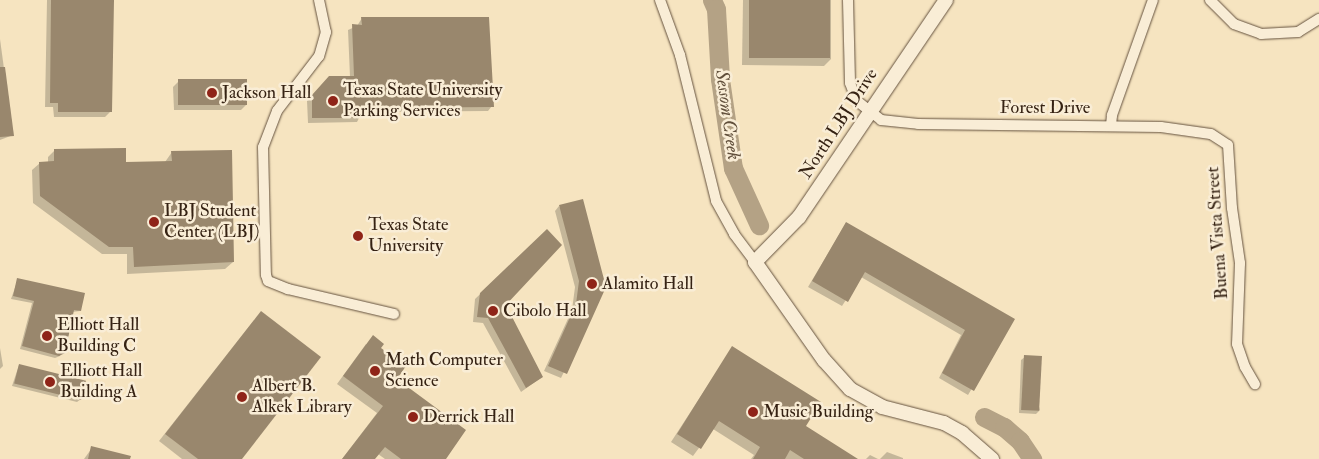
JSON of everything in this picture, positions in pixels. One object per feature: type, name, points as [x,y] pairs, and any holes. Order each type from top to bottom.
[{"type":"street","points":[[318,0],[326,32],[319,56],[277,111],[263,147],[266,275],[268,281],[288,289],[394,314]]},
{"type":"street","points":[[660,0],[680,55],[716,201],[734,234],[824,360],[850,389],[882,407],[944,423],[962,432],[992,459]]},
{"type":"street","points":[[848,0],[850,83],[857,101],[869,112]]},
{"type":"street","name":"North LBJ Drive","points":[[755,262],[799,217],[946,0]]},
{"type":"street","points":[[1111,125],[1112,114],[1152,0]]},
{"type":"street","points":[[1210,0],[1234,24],[1261,34],[1298,32],[1319,19]]},
{"type":"street","name":"Forest Drive","points":[[869,112],[887,122],[918,124],[1111,125],[1198,131],[1221,140]]},
{"type":"street","name":"Buena Vista Street","points":[[1221,140],[1228,144],[1232,208],[1240,264],[1238,344],[1245,366],[1255,384]]},
{"type":"building","points":[[51,0],[114,0],[112,112],[58,112],[58,103],[50,103]]},
{"type":"building","points":[[749,0],[830,0],[830,58],[749,58]]},
{"type":"building","points":[[361,17],[489,17],[494,107],[363,108],[363,118],[312,118],[312,95],[329,76],[354,76],[352,24],[362,25]]},
{"type":"building","points":[[0,67],[5,67],[14,136],[0,137]]},
{"type":"building","name":"Jackson Hall","points":[[178,79],[247,79],[247,105],[178,105]]},
{"type":"building","name":"LBJ Student Center (LBJ)","points":[[126,148],[126,162],[172,161],[171,151],[232,150],[234,262],[134,267],[133,247],[109,247],[40,196],[39,162],[54,161],[54,149]]},
{"type":"building","name":"Alamito Hall","points":[[583,199],[606,287],[567,374],[548,366],[576,304],[579,281],[559,205]]},
{"type":"building","points":[[846,222],[1015,319],[974,391],[942,373],[965,330],[865,272],[848,302],[812,281]]},
{"type":"building","name":"Cibolo Hall","points":[[547,229],[562,245],[506,305],[543,377],[526,388],[488,318],[477,317],[480,293]]},
{"type":"building","points":[[17,278],[85,293],[81,311],[74,310],[65,353],[59,356],[22,346],[34,301],[13,296]]},
{"type":"building","name":"Albert B. Alkek Library","points":[[261,311],[321,357],[242,459],[198,459],[165,434]]},
{"type":"building","name":"Derrick Hall","points":[[373,335],[384,344],[381,348],[406,366],[397,379],[466,430],[446,459],[401,459],[385,447],[375,459],[342,459],[383,406],[343,376]]},
{"type":"building","name":"Music Building","points":[[732,346],[821,402],[806,426],[858,459],[804,459],[790,450],[785,459],[753,459],[760,447],[719,421],[701,449],[677,434]]},
{"type":"building","points":[[1024,355],[1042,356],[1039,411],[1021,410]]},
{"type":"building","name":"Elliott Hall Building A","points":[[19,364],[86,381],[81,400],[14,383]]},
{"type":"building","points":[[91,446],[131,456],[130,459],[88,459]]},
{"type":"waterway","name":"Sessom Creek","points":[[712,0],[716,9],[720,79],[733,168],[759,225]]},
{"type":"waterway","name":"Sessom Creek","points":[[984,417],[1004,427],[1020,441],[1032,459]]},
{"type":"place","name":"Jackson Hall","points":[[212,93]]},
{"type":"place","name":"Texas State University Parking Services","points":[[333,101]]},
{"type":"place","name":"LBJ Student Center (LBJ)","points":[[154,222]]},
{"type":"place","name":"Texas State University","points":[[358,236]]},
{"type":"place","name":"Alamito Hall","points":[[592,284]]},
{"type":"place","name":"Cibolo Hall","points":[[493,311]]},
{"type":"place","name":"Elliott Hall Building C","points":[[47,336]]},
{"type":"place","name":"Math Computer Science","points":[[375,371]]},
{"type":"place","name":"Elliott Hall Building A","points":[[50,382]]},
{"type":"place","name":"Albert B. Alkek Library","points":[[242,397]]},
{"type":"place","name":"Music Building","points":[[753,412]]},
{"type":"place","name":"Derrick Hall","points":[[413,417]]}]
